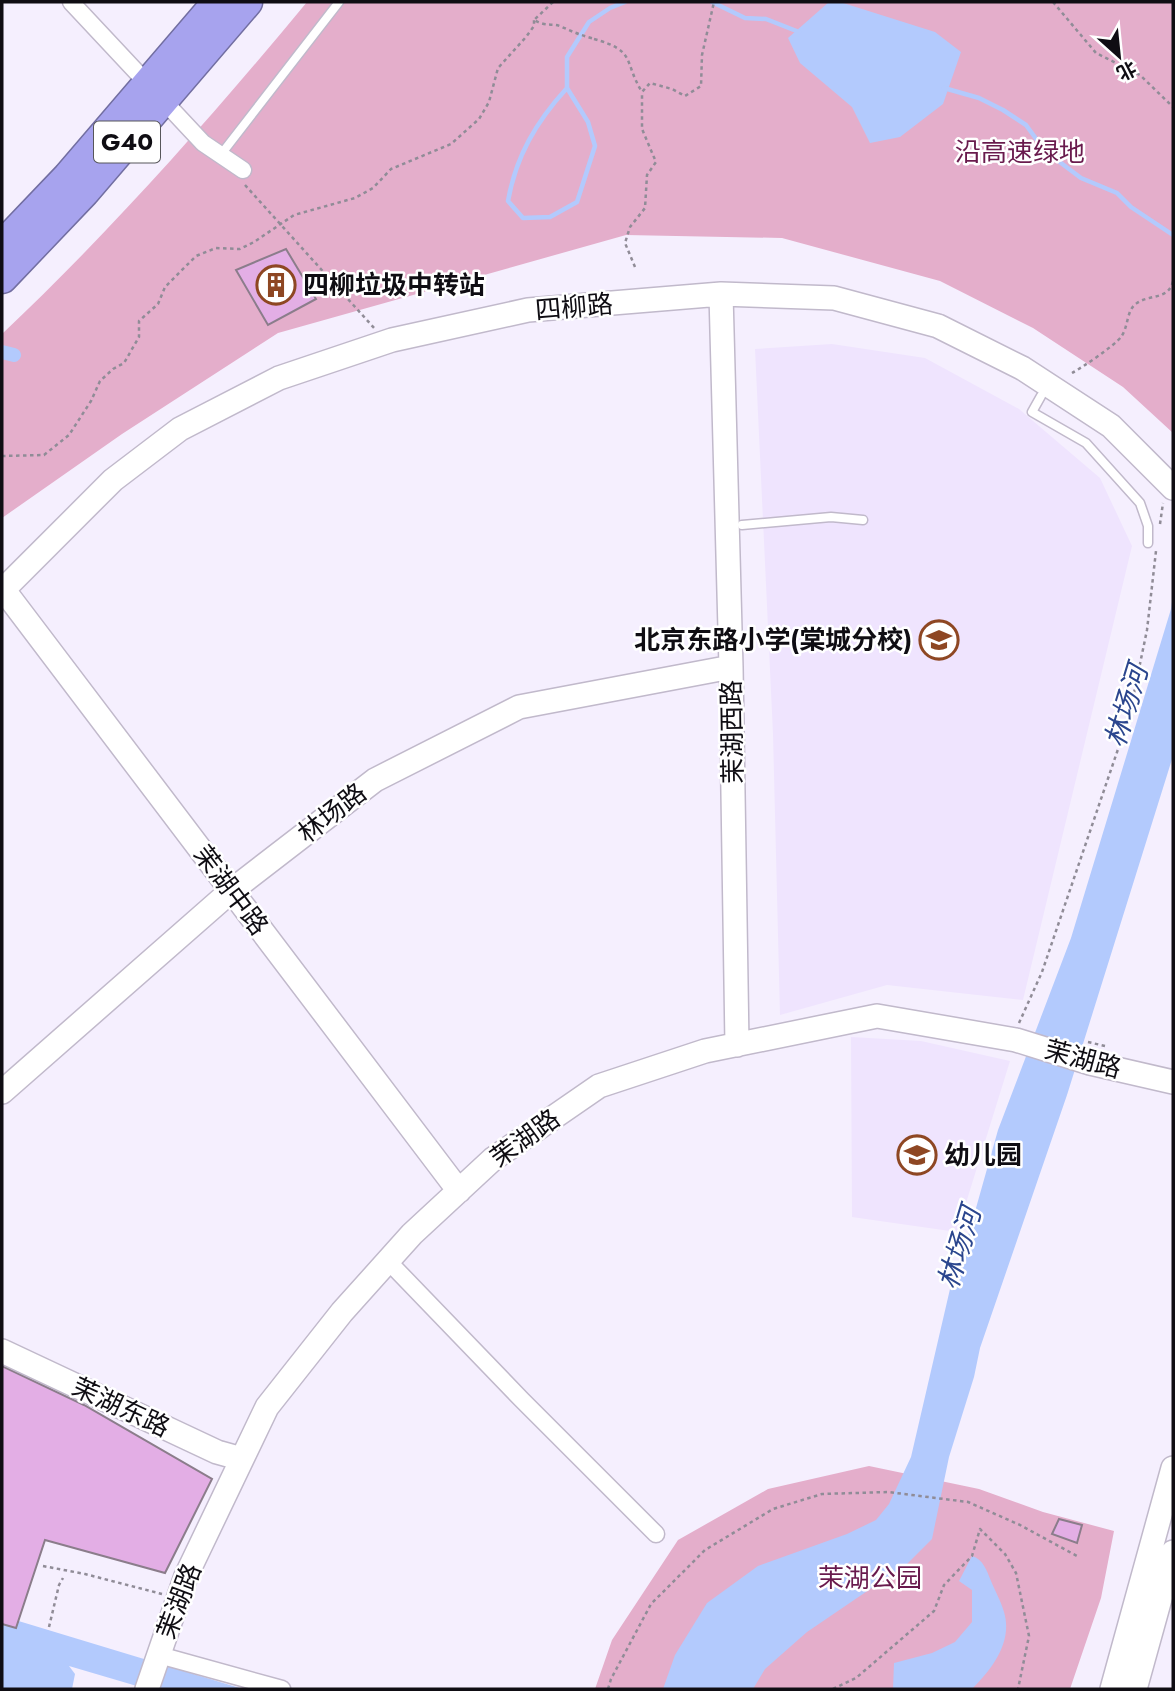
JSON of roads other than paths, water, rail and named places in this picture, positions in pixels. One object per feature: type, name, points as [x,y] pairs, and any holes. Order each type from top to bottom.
[{"type":"highway","name":"G40","points":[[2,278],[84,191],[218,2]]},
{"type":"highway","name":"G40","points":[[2,246],[68,177],[247,2]]},
{"type":"street","points":[[71,2],[203,143],[243,170]]},
{"type":"street","name":"四柳路","points":[[3,590],[113,480],[180,429],[279,378],[384,343],[528,310],[721,294],[834,298],[938,326],[1022,368],[1111,426],[1170,485]]},
{"type":"street","name":"茉湖西路","points":[[721,294],[737,1045]]},
{"type":"street","name":"茉湖中路","points":[[3,590],[459,1191]]},
{"type":"street","name":"林场路","points":[[2,1092],[231,891],[375,780],[519,707],[731,667]]},
{"type":"street","name":"茉湖路","points":[[149,1684],[186,1576],[267,1407],[342,1312],[412,1234],[493,1159],[599,1086],[705,1051],[877,1016],[1017,1032],[1090,1063],[1173,1082]]},
{"type":"street","points":[[388,1261],[656,1534]]},
{"type":"street","name":"茉湖东路","points":[[2,1351],[217,1452],[242,1459]]},
{"type":"street","points":[[1112,1689],[1173,1468]]},
{"type":"street","points":[[1135,1689],[1173,1552]]},
{"type":"street","points":[[159,1655],[282,1689]]},
{"type":"lane","points":[[219,158],[340,2]]},
{"type":"lane","points":[[1041,396],[1032,412],[1086,443],[1140,503],[1148,526],[1148,543]]},
{"type":"lane","points":[[741,525],[831,517],[863,520]]},
{"type":"water","points":[[829,2],[840,2],[935,32],[961,52],[943,104],[900,137],[870,143],[852,107],[800,63],[788,38]]},
{"type":"water","points":[[1173,595],[1173,756],[1067,1095],[980,1348],[974,1377],[949,1457],[932,1539],[907,1564],[807,1632],[765,1669],[753,1689],[663,1689],[675,1655],[707,1603],[758,1566],[847,1534],[876,1520],[889,1504],[911,1457],[950,1289],[965,1247],[998,1130],[1071,938]]},
{"type":"water","points":[[972,1556],[984,1566],[1004,1612],[1006,1634],[999,1654],[987,1673],[972,1689],[893,1689],[894,1663],[932,1653],[955,1642],[972,1622],[972,1590],[959,1581]]},
{"type":"water","points":[[2,1616],[243,1689],[147,1689],[69,1666],[75,1674],[72,1689],[2,1689]]},
{"type":"waterway","points":[[567,88],[537,127],[516,169],[508,201],[523,218],[550,217],[577,202],[595,146],[588,122],[567,88],[567,57],[589,22],[625,2]]},
{"type":"waterway","points":[[712,2],[745,18],[766,19],[799,32]]},
{"type":"waterway","points":[[944,88],[979,98],[1003,110],[1026,125],[1045,151],[1081,178],[1117,193],[1131,207],[1173,235]]},
{"type":"waterway","points":[[2,352],[14,355]]},
{"type":"place","name":"四柳垃圾中转站","points":[[276,285]]},
{"type":"place","name":"北京东路小学(棠城分校)","points":[[939,640]]},
{"type":"place","name":"幼儿园","points":[[917,1155]]},
{"type":"park label","name":"沿高速绿地","points":[[1020,152]]},
{"type":"park label","name":"茉湖公园","points":[[870,1578]]},
{"type":"water label","name":"林场河","points":[[1126,706]]},
{"type":"water label","name":"林场河","points":[[959,1248]]}]
